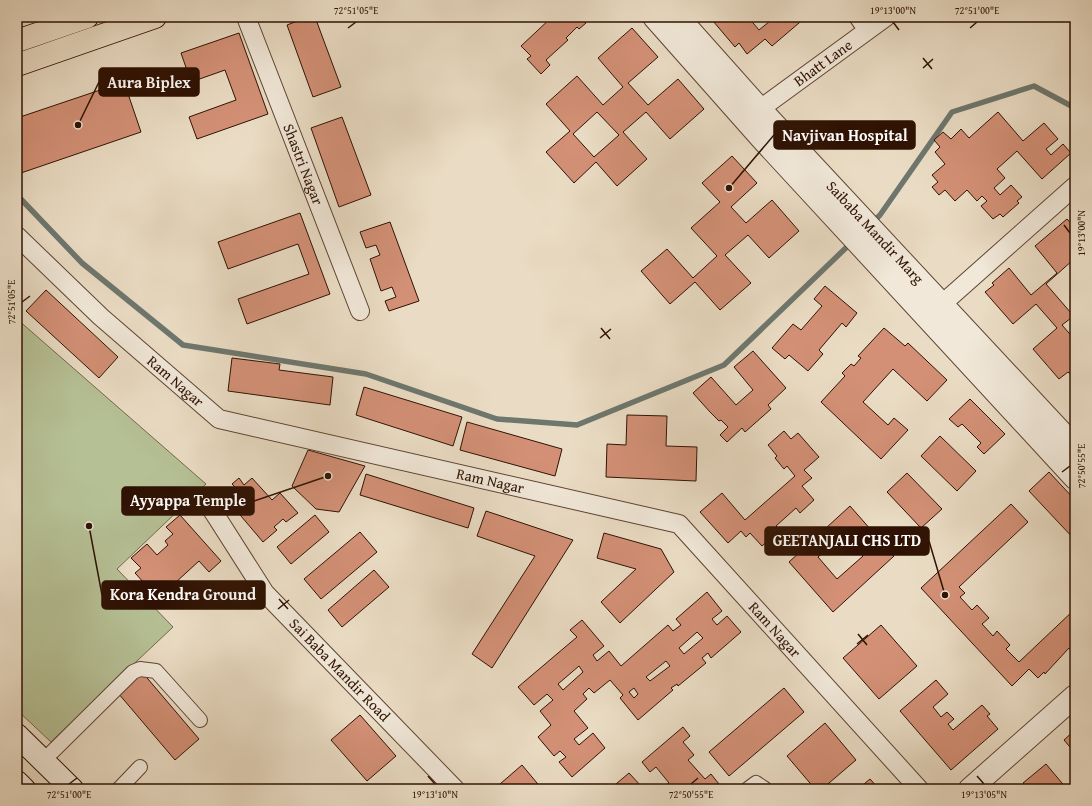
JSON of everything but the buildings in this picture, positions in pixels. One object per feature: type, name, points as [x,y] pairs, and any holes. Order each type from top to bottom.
[{"type":"main road","points":[[17,41],[87,17]]},
{"type":"main road","points":[[17,65],[155,17]]},
{"type":"street","name":"Shastri Nagar","points":[[246,17],[360,311]]},
{"type":"street","name":"Saibaba Mandir Marg","points":[[654,17],[763,140],[862,233]]},
{"type":"street","name":"Saibaba Mandir Marg","points":[[678,17],[760,109],[862,233],[936,313],[1075,478]]},
{"type":"street","name":"Bhatt Lane","points":[[760,109],[861,24],[886,17]]},
{"type":"street","points":[[936,313],[1075,186]]},
{"type":"street","name":"Ram Nagar","points":[[17,236],[101,317],[219,419],[679,524],[919,789]]},
{"type":"street","name":"Saibaba Mandir Marg","points":[[936,313],[1075,447]]},
{"type":"street","name":"Sai Baba Mandir Road","points":[[207,502],[265,592],[455,789]]},
{"type":"street","points":[[43,761],[133,672],[140,669],[156,671],[200,720]]},
{"type":"street","points":[[970,789],[1075,696]]},
{"type":"street","points":[[17,736],[72,789]]},
{"type":"street","points":[[17,755],[52,789]]},
{"type":"street","points":[[119,789],[140,767]]},
{"type":"street","points":[[17,782],[24,789]]},
{"type":"street","points":[[748,789],[756,783],[765,789]]},
{"type":"green space","points":[[17,319],[206,484],[117,569],[173,627],[51,742],[17,710]]},
{"type":"waterway","points":[[872,223],[880,215],[952,112],[1034,86],[1075,108]]},
{"type":"waterway","points":[[17,195],[82,263],[183,345],[366,374],[497,419],[577,425],[724,365],[851,243]]},
{"type":"place","name":"Aura Biplex","points":[[78,125]]},
{"type":"place","name":"Navjivan Hospital","points":[[729,188]]},
{"type":"place","name":"Ayyappa Temple","points":[[328,476]]},
{"type":"place","name":"Kora Kendra Ground","points":[[89,526]]},
{"type":"place","name":"GEETANJALI CHS LTD","points":[[945,595]]}]
